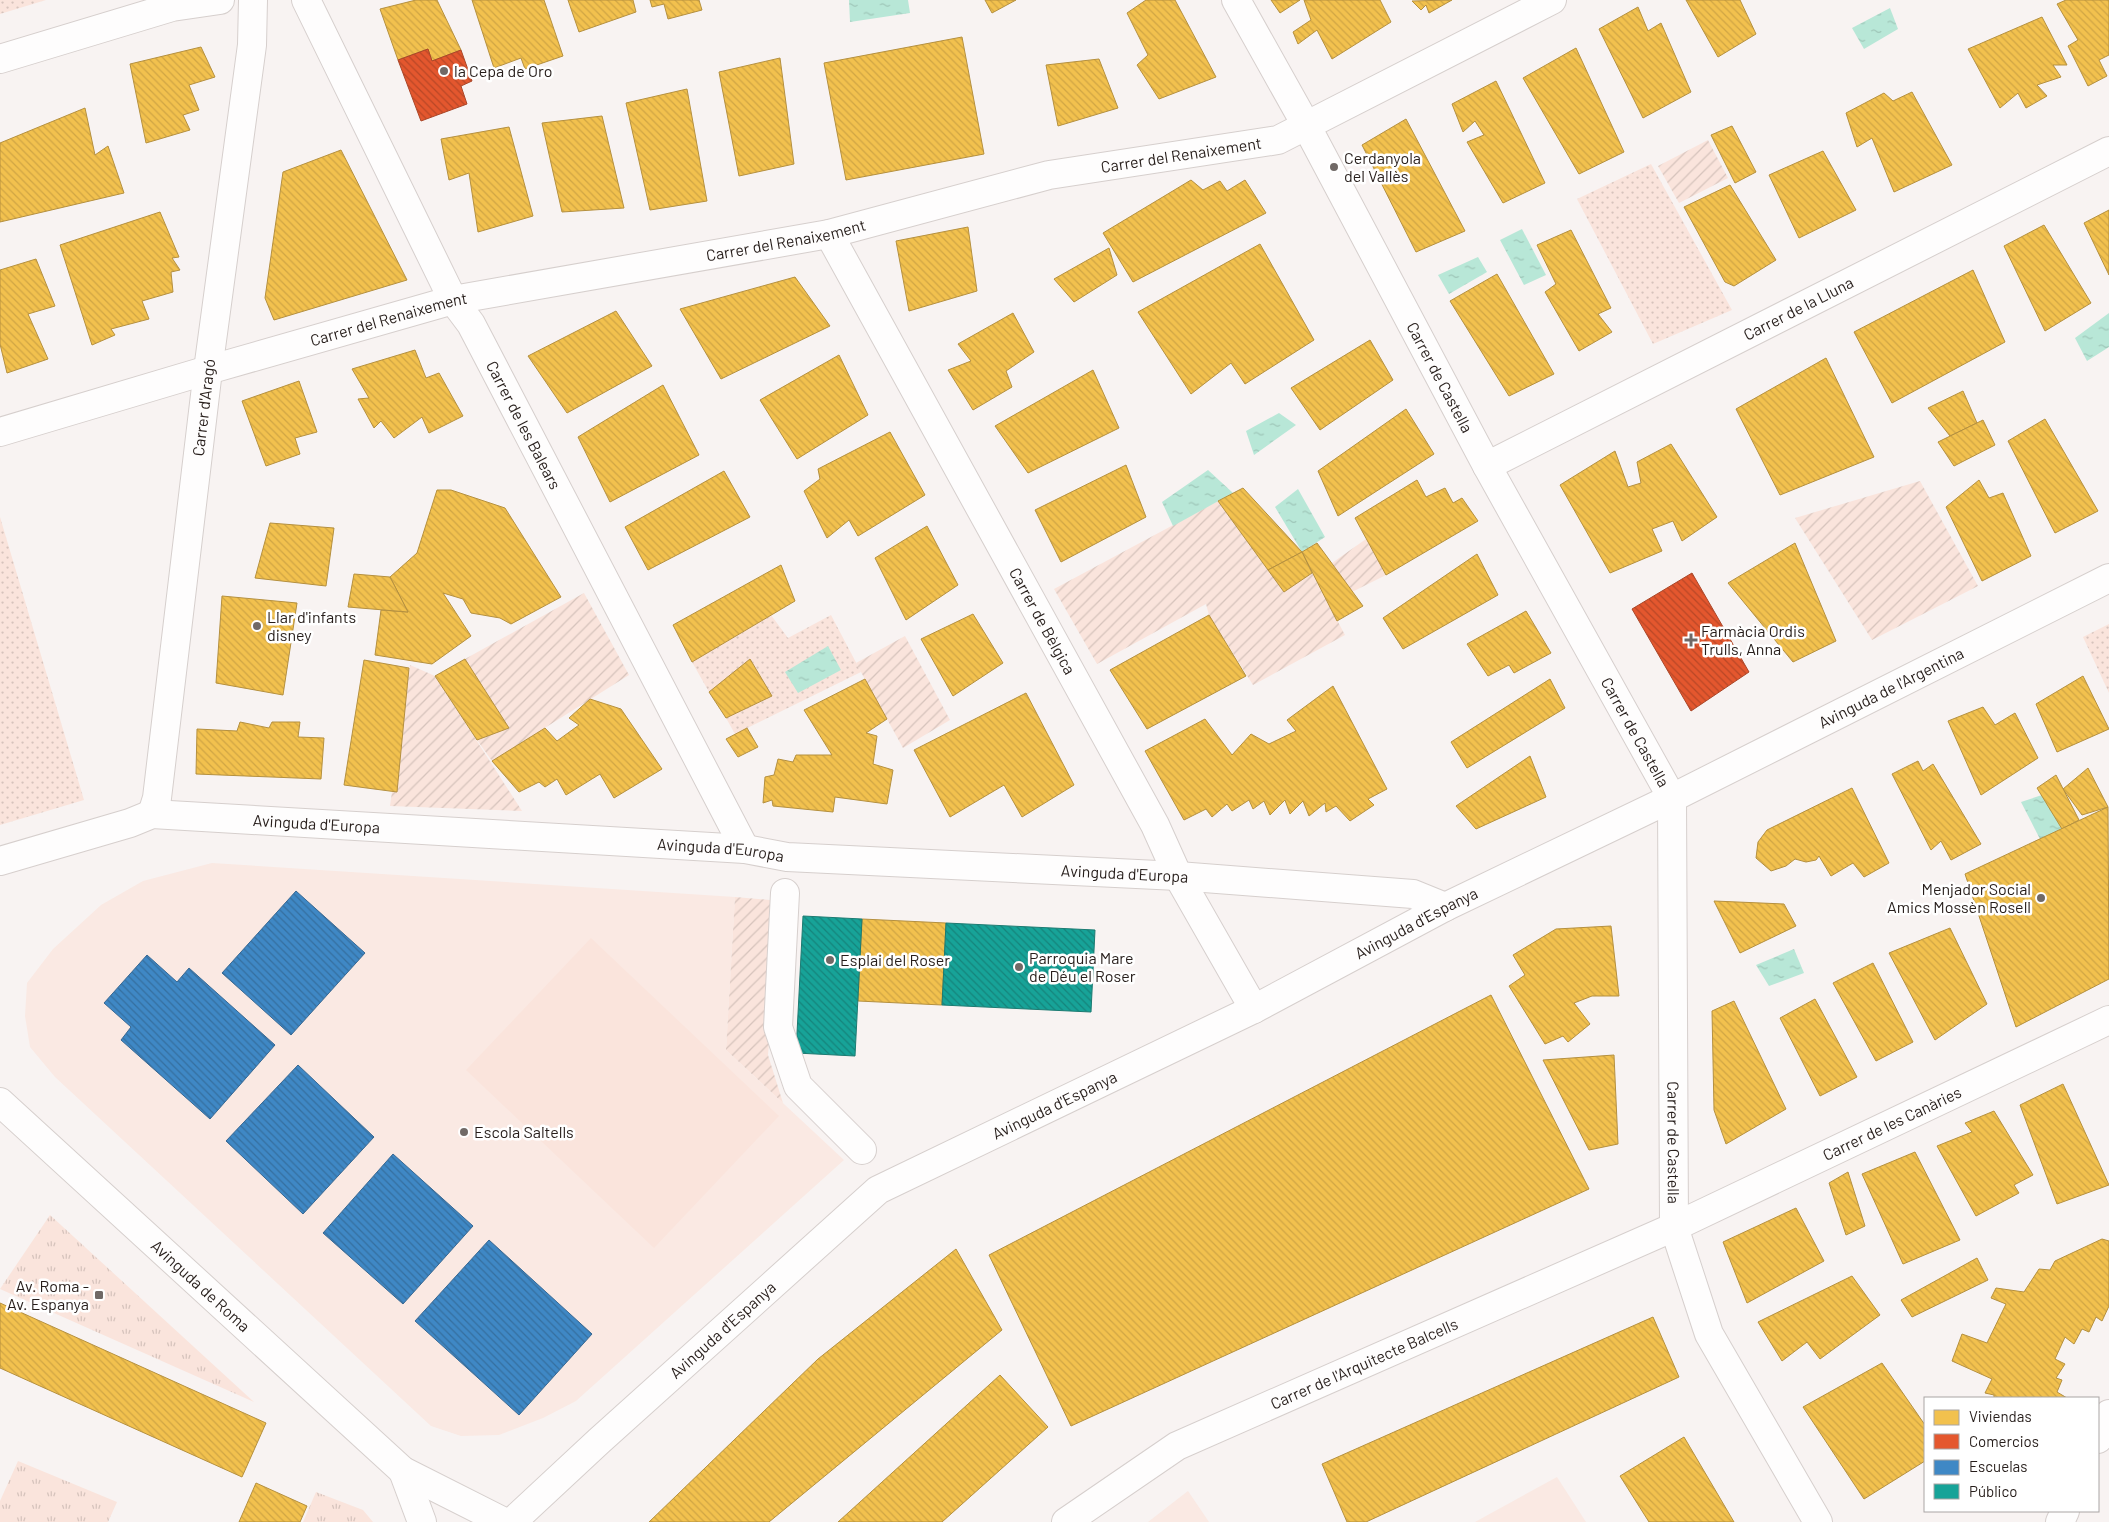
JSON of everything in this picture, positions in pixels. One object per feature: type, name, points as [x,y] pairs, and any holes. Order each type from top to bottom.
[{"type":"street","points":[[0,59],[178,4],[220,0]]},
{"type":"street","name":"Carrer d'Aragó","points":[[152,814],[158,798],[208,370],[252,45],[253,0]]},
{"type":"street","name":"Carrer de les Balears","points":[[306,0],[454,300],[471,324],[745,848]]},
{"type":"street","name":"Carrer de Castella","points":[[1236,0],[1306,125],[1487,466],[1672,798],[1674,1227],[1709,1334],[1818,1522]]},
{"type":"street","name":"Carrer del Renaixement","points":[[0,432],[454,300],[829,234],[1049,175],[1278,140],[1552,0]]},
{"type":"street","name":"Carrer de la Lluna","points":[[1487,466],[2109,151]]},
{"type":"street","name":"Carrer de Bèlgica","points":[[829,234],[1155,825],[1178,876],[1254,1009]]},
{"type":"street","name":"Avinguda de l'Argentina","points":[[1672,798],[2109,578]]},
{"type":"street","name":"Avinguda d'Espanya","points":[[512,1522],[599,1441],[878,1190],[1254,1009],[1445,907],[1672,798]]},
{"type":"street","name":"Avinguda d'Europa","points":[[0,860],[130,823],[152,814],[745,848],[787,857],[1178,876],[1413,894],[1445,907]]},
{"type":"street","points":[[785,893],[778,1027],[798,1086],[862,1150]]},
{"type":"street","name":"Carrer de les Canàries","points":[[1674,1227],[2109,1020]]},
{"type":"street","name":"Avinguda de Roma","points":[[0,1102],[403,1471],[504,1522]]},
{"type":"street","name":"Carrer de l'Arquitecte Balcells","points":[[1066,1522],[1177,1446],[1674,1227]]},
{"type":"street","points":[[2099,1437],[2109,1414]]},
{"type":"street","name":"Avinguda de Roma","points":[[403,1471],[422,1522]]},
{"type":"shaded area","name":"Escola Saltells","points":[[212,863],[735,897],[726,1050],[844,1160],[576,1401],[543,1418],[499,1435],[461,1436],[431,1426],[55,1077],[30,1047],[25,1016],[27,983],[53,949],[101,905],[143,881]]},
{"type":"shaded area","points":[[1557,1477],[1586,1522],[1475,1522]]},
{"type":"shaded area","points":[[1188,1491],[1209,1522],[1148,1522]]},
{"type":"green space","points":[[0,0],[46,0],[0,14]]},
{"type":"green space","points":[[1708,140],[1728,178],[1679,203],[1658,166]]},
{"type":"green space","points":[[1651,164],[1732,310],[1653,344],[1577,199]]},
{"type":"green space","points":[[1920,481],[1978,586],[1872,640],[1795,518]]},
{"type":"green space","points":[[1218,501],[1284,592],[1312,573],[1345,635],[1253,685],[1209,615],[1206,604],[1097,664],[1054,589]]},
{"type":"green space","points":[[0,517],[84,800],[0,825]]},
{"type":"green space","points":[[1366,539],[1386,575],[1352,592],[1332,563]]},
{"type":"green space","points":[[584,593],[629,675],[492,761],[477,740],[509,728],[465,659]]},
{"type":"green space","points":[[771,615],[788,638],[831,615],[861,672],[735,734],[726,718],[772,696],[750,659],[709,692],[692,662]]},
{"type":"green space","points":[[2109,624],[2109,693],[2083,637]]},
{"type":"green space","points":[[905,636],[950,720],[903,748],[856,663]]},
{"type":"green space","points":[[410,665],[435,676],[522,811],[390,806]]},
{"type":"green space","points":[[735,897],[781,901],[768,1055],[783,1103],[726,1050]]},
{"type":"green space","points":[[591,938],[779,1116],[654,1248],[466,1070]]},
{"type":"green space","points":[[50,1215],[254,1402],[0,1289]]},
{"type":"green space","points":[[18,1461],[117,1502],[108,1522],[0,1522],[0,1501]]},
{"type":"green space","points":[[316,1492],[363,1510],[373,1522],[303,1522]]},
{"type":"water","points":[[849,0],[908,0],[910,13],[850,22]]},
{"type":"water","points":[[1890,8],[1898,29],[1864,49],[1852,28]]},
{"type":"water","points":[[1522,229],[1546,275],[1524,285],[1500,240]]},
{"type":"water","points":[[1478,257],[1487,272],[1449,294],[1438,275]]},
{"type":"water","points":[[2109,313],[2109,347],[2087,361],[2075,338]]},
{"type":"water","points":[[1279,413],[1296,425],[1254,455],[1246,431]]},
{"type":"water","points":[[1208,470],[1233,493],[1173,526],[1162,502]]},
{"type":"water","points":[[1298,489],[1325,537],[1302,552],[1275,507]]},
{"type":"water","points":[[828,646],[841,670],[798,693],[785,672]]},
{"type":"water","points":[[2042,795],[2062,829],[2040,839],[2021,802]]},
{"type":"water","points":[[1794,949],[1804,973],[1769,986],[1756,965]]},
{"type":"building: Viviendas","points":[[416,0],[437,0],[461,50],[432,61],[428,49],[398,60],[380,9]]},
{"type":"building: Viviendas","points":[[472,0],[544,0],[563,56],[525,69],[521,58],[494,68]]},
{"type":"building: Viviendas","points":[[568,0],[633,0],[636,12],[579,32]]},
{"type":"building: Viviendas","points":[[650,0],[699,0],[702,10],[668,19],[664,4],[652,7]]},
{"type":"building: Viviendas","points":[[985,0],[1016,0],[992,13]]},
{"type":"building: Viviendas","points":[[1146,0],[1175,0],[1216,77],[1159,99],[1137,65],[1148,55],[1127,13]]},
{"type":"building: Viviendas","points":[[1271,0],[1300,0],[1280,13]]},
{"type":"building: Viviendas","points":[[1304,0],[1380,0],[1391,22],[1332,59],[1317,30],[1298,44],[1293,32],[1311,20]]},
{"type":"building: Viviendas","points":[[1452,0],[1429,13],[1426,5],[1421,10],[1412,1]]},
{"type":"building: Viviendas","points":[[1686,0],[1740,0],[1756,34],[1718,57]]},
{"type":"building: Viviendas","points":[[2066,0],[2109,0],[2109,55],[2099,60],[2107,76],[2088,86],[2068,46],[2078,40],[2057,4]]},
{"type":"building: Viviendas","points":[[1638,7],[1648,31],[1661,23],[1691,92],[1643,118],[1599,29]]},
{"type":"building: Viviendas","points":[[2042,17],[2067,65],[2053,65],[2061,77],[2037,85],[2047,96],[2026,108],[2018,93],[2000,108],[1968,49]]},
{"type":"building: Viviendas","points":[[962,37],[984,154],[846,180],[824,63]]},
{"type":"building: Viviendas","points":[[201,47],[215,77],[189,85],[199,110],[183,115],[190,130],[146,143],[130,64]]},
{"type":"building: Viviendas","points":[[1576,48],[1624,152],[1579,174],[1523,78]]},
{"type":"building: Viviendas","points":[[780,58],[794,164],[739,176],[719,72]]},
{"type":"building: Viviendas","points":[[1099,59],[1118,108],[1058,126],[1046,65]]},
{"type":"building: Viviendas","points":[[1496,81],[1545,183],[1503,203],[1467,142],[1484,135],[1475,121],[1463,132],[1452,104]]},
{"type":"building: Viviendas","points":[[687,89],[707,201],[650,210],[626,103]]},
{"type":"building: Viviendas","points":[[1912,92],[1952,165],[1894,192],[1872,138],[1857,147],[1846,113],[1884,93],[1893,101]]},
{"type":"building: Viviendas","points":[[85,108],[95,155],[108,146],[124,193],[0,222],[0,143]]},
{"type":"building: Viviendas","points":[[602,116],[624,208],[562,212],[542,123]]},
{"type":"building: Viviendas","points":[[1406,119],[1465,231],[1416,252],[1362,145]]},
{"type":"building: Viviendas","points":[[1732,126],[1756,172],[1735,183],[1711,135]]},
{"type":"building: Viviendas","points":[[509,127],[533,216],[478,232],[469,173],[449,180],[441,139]]},
{"type":"building: Viviendas","points":[[341,150],[407,280],[274,320],[265,298],[283,172]]},
{"type":"building: Viviendas","points":[[1823,151],[1856,210],[1799,238],[1769,175]]},
{"type":"building: Viviendas","points":[[1191,180],[1203,190],[1220,181],[1227,191],[1245,180],[1266,213],[1133,282],[1103,233]]},
{"type":"building: Viviendas","points":[[1730,185],[1776,260],[1734,286],[1725,282],[1684,207]]},
{"type":"building: Viviendas","points":[[2109,210],[2109,275],[2084,223]]},
{"type":"building: Viviendas","points":[[160,212],[179,257],[172,258],[180,270],[171,272],[173,292],[142,301],[149,319],[111,329],[115,335],[92,345],[60,245]]},
{"type":"building: Viviendas","points":[[2044,225],[2091,303],[2045,331],[2004,246]]},
{"type":"building: Viviendas","points":[[968,227],[977,291],[909,311],[896,241]]},
{"type":"building: Viviendas","points":[[1571,230],[1611,308],[1598,314],[1612,332],[1579,351],[1545,292],[1556,284],[1537,245]]},
{"type":"building: Viviendas","points":[[1260,244],[1314,340],[1245,384],[1231,363],[1191,394],[1138,312]]},
{"type":"building: Viviendas","points":[[1109,248],[1117,275],[1074,302],[1054,279]]},
{"type":"building: Viviendas","points":[[36,259],[55,306],[28,314],[48,359],[7,373],[0,344],[0,270]]},
{"type":"building: Viviendas","points":[[1973,270],[2005,342],[1892,403],[1854,332]]},
{"type":"building: Viviendas","points":[[1497,274],[1554,374],[1509,396],[1450,301]]},
{"type":"building: Viviendas","points":[[795,277],[830,326],[721,379],[680,309]]},
{"type":"building: Viviendas","points":[[616,311],[652,366],[567,413],[528,356]]},
{"type":"building: Viviendas","points":[[1013,313],[1034,352],[1006,371],[1012,387],[973,410],[948,370],[971,361],[958,344]]},
{"type":"building: Viviendas","points":[[1370,340],[1393,380],[1320,430],[1291,388]]},
{"type":"building: Viviendas","points":[[415,350],[426,378],[439,373],[463,416],[429,433],[422,417],[394,438],[381,421],[374,428],[358,399],[369,398],[352,369]]},
{"type":"building: Viviendas","points":[[839,355],[868,415],[797,459],[760,400]]},
{"type":"building: Viviendas","points":[[1826,358],[1874,457],[1780,495],[1736,409]]},
{"type":"building: Viviendas","points":[[1093,370],[1119,428],[1028,473],[995,426]]},
{"type":"building: Viviendas","points":[[299,381],[317,432],[295,438],[300,454],[266,466],[242,401]]},
{"type":"building: Viviendas","points":[[663,385],[699,455],[610,502],[578,437]]},
{"type":"building: Viviendas","points":[[1963,391],[1977,423],[1950,436],[1928,408]]},
{"type":"building: Viviendas","points":[[1406,409],[1434,454],[1338,516],[1318,471]]},
{"type":"building: Viviendas","points":[[2045,419],[2098,511],[2055,533],[2008,441]]},
{"type":"building: Viviendas","points":[[1983,420],[1995,445],[1954,466],[1938,442]]},
{"type":"building: Viviendas","points":[[890,432],[925,495],[858,536],[849,520],[827,538],[804,491],[820,479],[818,469]]},
{"type":"building: Viviendas","points":[[1671,444],[1717,517],[1682,541],[1673,521],[1652,529],[1662,551],[1610,573],[1560,485],[1615,451],[1628,487],[1641,483],[1637,462]]},
{"type":"building: Viviendas","points":[[1126,465],[1146,517],[1061,562],[1035,510]]},
{"type":"building: Viviendas","points":[[724,471],[750,517],[648,570],[625,527]]},
{"type":"building: Viviendas","points":[[1417,480],[1426,497],[1445,488],[1453,503],[1462,498],[1478,521],[1386,575],[1355,518]]},
{"type":"building: Viviendas","points":[[1979,480],[1989,498],[2003,493],[2031,556],[1982,581],[1946,507]]},
{"type":"building: Viviendas","points":[[1243,488],[1302,552],[1268,570],[1218,501]]},
{"type":"building: Viviendas","points":[[437,490],[451,490],[505,508],[561,597],[511,624],[500,618],[471,613],[463,599],[443,593],[471,636],[432,664],[375,655],[381,610],[408,612],[390,577],[417,553]]},
{"type":"building: Viviendas","points":[[270,523],[334,528],[326,586],[255,578]]},
{"type":"building: Viviendas","points":[[927,526],[958,585],[906,620],[875,558]]},
{"type":"building: Viviendas","points":[[1317,543],[1363,606],[1337,621],[1302,552]]},
{"type":"building: Viviendas","points":[[1795,543],[1836,641],[1793,662],[1728,583]]},
{"type":"building: Viviendas","points":[[1302,552],[1312,573],[1284,592],[1268,570]]},
{"type":"building: Viviendas","points":[[1477,554],[1498,595],[1403,649],[1383,618]]},
{"type":"building: Viviendas","points":[[781,565],[795,601],[692,662],[673,625]]},
{"type":"building: Viviendas","points":[[354,574],[390,577],[408,612],[348,607]]},
{"type":"building: Viviendas","name":"Llar d'infants disney","points":[[222,596],[297,603],[283,695],[216,683]]},
{"type":"building: Viviendas","points":[[1526,611],[1551,653],[1514,673],[1509,665],[1488,676],[1467,644]]},
{"type":"building: Viviendas","points":[[973,614],[1003,663],[953,696],[921,639]]},
{"type":"building: Viviendas","points":[[1209,615],[1246,676],[1147,729],[1110,670]]},
{"type":"building: Viviendas","points":[[465,659],[509,728],[477,740],[435,676]]},
{"type":"building: Viviendas","points":[[750,659],[772,696],[726,718],[709,692]]},
{"type":"building: Viviendas","points":[[364,660],[409,668],[397,792],[344,785]]},
{"type":"building: Viviendas","points":[[2083,676],[2109,729],[2057,752],[2036,704]]},
{"type":"building: Viviendas","points":[[865,679],[887,719],[866,733],[877,736],[873,764],[893,770],[887,804],[835,797],[833,812],[773,806],[772,800],[763,803],[765,777],[774,775],[778,759],[793,762],[796,755],[832,755],[804,710]]},
{"type":"building: Viviendas","points":[[1550,679],[1565,708],[1467,768],[1451,742]]},
{"type":"building: Viviendas","points":[[1333,686],[1387,789],[1368,799],[1374,805],[1350,821],[1336,806],[1326,812],[1325,803],[1309,816],[1303,801],[1290,814],[1285,800],[1270,815],[1264,801],[1253,809],[1249,800],[1232,811],[1227,804],[1212,817],[1206,809],[1184,820],[1145,751],[1205,719],[1232,755],[1251,734],[1269,744],[1296,731],[1287,720]]},
{"type":"building: Viviendas","points":[[1026,693],[1074,785],[1022,817],[1004,785],[950,817],[914,750]]},
{"type":"building: Viviendas","points":[[590,699],[621,709],[662,769],[614,798],[600,774],[566,795],[557,779],[545,787],[539,782],[519,792],[492,761],[545,728],[557,741],[579,725],[569,718]]},
{"type":"building: Viviendas","points":[[1983,707],[1995,725],[2015,713],[2038,758],[1981,795],[1948,721]]},
{"type":"building: Viviendas","points":[[240,722],[269,728],[272,722],[300,722],[298,737],[324,738],[321,779],[196,774],[197,729],[237,731]]},
{"type":"building: Viviendas","points":[[747,728],[758,747],[738,757],[726,739]]},
{"type":"building: Viviendas","points":[[1530,756],[1546,797],[1476,829],[1456,806]]},
{"type":"building: Viviendas","points":[[1918,761],[1923,771],[1933,764],[1981,844],[1951,860],[1941,841],[1931,850],[1892,774]]},
{"type":"building: Viviendas","points":[[2088,768],[2108,807],[2082,815],[2063,789]]},
{"type":"building: Viviendas","points":[[2056,775],[2079,820],[2062,829],[2037,788]]},
{"type":"building: Viviendas","points":[[1852,788],[1889,863],[1864,877],[1853,863],[1831,876],[1819,856],[1816,860],[1806,862],[1795,859],[1786,866],[1771,871],[1756,858],[1758,842],[1767,830]]},
{"type":"building: Viviendas","name":"Menjador Social Amics Mossèn Rosell","points":[[2108,807],[2109,979],[2016,1027],[1965,874]]},
{"type":"building: Viviendas","points":[[1714,901],[1784,904],[1796,926],[1740,953]]},
{"type":"building: Viviendas","points":[[862,919],[946,923],[942,1005],[858,1001]]},
{"type":"building: Viviendas","points":[[1611,926],[1619,996],[1592,996],[1574,1003],[1590,1024],[1568,1042],[1563,1036],[1545,1044],[1509,986],[1525,975],[1513,955],[1556,929]]},
{"type":"building: Viviendas","points":[[1950,928],[1987,1004],[1935,1040],[1889,953]]},
{"type":"building: Viviendas","points":[[1873,963],[1913,1042],[1876,1061],[1833,983]]},
{"type":"building: Viviendas","points":[[1491,995],[1589,1189],[1071,1426],[989,1255]]},
{"type":"building: Viviendas","points":[[1815,999],[1857,1077],[1820,1096],[1780,1018]]},
{"type":"building: Viviendas","points":[[1734,1001],[1786,1109],[1726,1144],[1714,1110],[1712,1011]]},
{"type":"building: Viviendas","points":[[1614,1055],[1618,1144],[1589,1150],[1543,1060]]},
{"type":"building: Viviendas","points":[[2063,1084],[2109,1185],[2057,1204],[2020,1105]]},
{"type":"building: Viviendas","points":[[1994,1111],[2033,1175],[2014,1185],[2019,1193],[1976,1216],[1937,1146],[1972,1132],[1965,1123]]},
{"type":"building: Viviendas","points":[[1915,1152],[1960,1240],[1903,1264],[1862,1174]]},
{"type":"building: Viviendas","points":[[1848,1172],[1865,1226],[1846,1235],[1829,1183]]},
{"type":"building: Viviendas","points":[[1796,1208],[1824,1261],[1747,1303],[1723,1242]]},
{"type":"building: Viviendas","points":[[2102,1239],[2109,1241],[2109,1306],[2102,1321],[2096,1317],[2089,1332],[2082,1329],[2074,1344],[2065,1337],[2055,1359],[2065,1364],[2056,1378],[2062,1380],[2057,1392],[2065,1397],[1994,1397],[1994,1395],[1985,1393],[1992,1379],[1952,1361],[1962,1334],[1987,1343],[2006,1304],[1991,1298],[1996,1288],[2024,1292],[2039,1269],[2050,1270],[2055,1261]]},
{"type":"building: Viviendas","points":[[956,1249],[1002,1330],[769,1522],[649,1522],[818,1359]]},
{"type":"building: Viviendas","points":[[1977,1258],[1988,1280],[1912,1317],[1901,1300]]},
{"type":"building: Viviendas","points":[[1852,1276],[1880,1315],[1820,1359],[1807,1342],[1782,1361],[1758,1322]]},
{"type":"building: Viviendas","points":[[0,1303],[266,1423],[242,1477],[0,1368]]},
{"type":"building: Viviendas","points":[[1653,1317],[1679,1377],[1366,1522],[1347,1522],[1322,1464]]},
{"type":"building: Viviendas","points":[[1882,1363],[1924,1424],[1924,1462],[1864,1499],[1803,1407]]},
{"type":"building: Viviendas","points":[[1000,1375],[1048,1427],[942,1522],[838,1522]]},
{"type":"building: Viviendas","points":[[1684,1437],[1734,1522],[1649,1522],[1620,1476]]},
{"type":"building: Viviendas","points":[[256,1483],[307,1506],[300,1522],[239,1522]]},
{"type":"building: Comercios","points":[[428,49],[432,61],[461,50],[472,81],[461,86],[467,104],[421,121],[398,60]]},
{"type":"building: Comercios","name":"Farmàcia Ordis Trulls, Anna","points":[[1692,573],[1749,672],[1691,711],[1632,609]]},
{"type":"building: Escuelas","points":[[296,891],[365,953],[291,1035],[222,973]]},
{"type":"building: Escuelas","points":[[147,955],[177,982],[189,968],[275,1045],[210,1119],[121,1040],[131,1027],[104,1003]]},
{"type":"building: Escuelas","points":[[298,1065],[374,1137],[303,1214],[226,1141]]},
{"type":"building: Escuelas","points":[[393,1154],[473,1226],[403,1304],[323,1233]]},
{"type":"building: Escuelas","points":[[489,1240],[592,1334],[519,1415],[415,1321]]},
{"type":"building: Público","name":"Esplai del Roser","points":[[803,916],[862,919],[855,1056],[796,1053]]},
{"type":"building: Público","name":"Parroquia Mare de Déu el Roser","points":[[946,923],[1095,930],[1091,1012],[942,1005]]},
{"type":"place","name":"la Cepa de Oro","points":[[444,71]]},
{"type":"place","name":"Cerdanyola del Vallès","points":[[1334,167]]},
{"type":"place","name":"Llar d'infants disney","points":[[257,626]]},
{"type":"place","name":"Farmàcia Ordis Trulls, Anna","points":[[1691,640]]},
{"type":"place","name":"Menjador Social Amics Mossèn Rosell","points":[[2041,898]]},
{"type":"place","name":"Esplai del Roser","points":[[830,960]]},
{"type":"place","name":"Parroquia Mare de Déu el Roser","points":[[1019,967]]},
{"type":"place","name":"Escola Saltells","points":[[464,1132]]},
{"type":"place","name":"Av. Roma - Av. Espanya","points":[[99,1295]]}]
